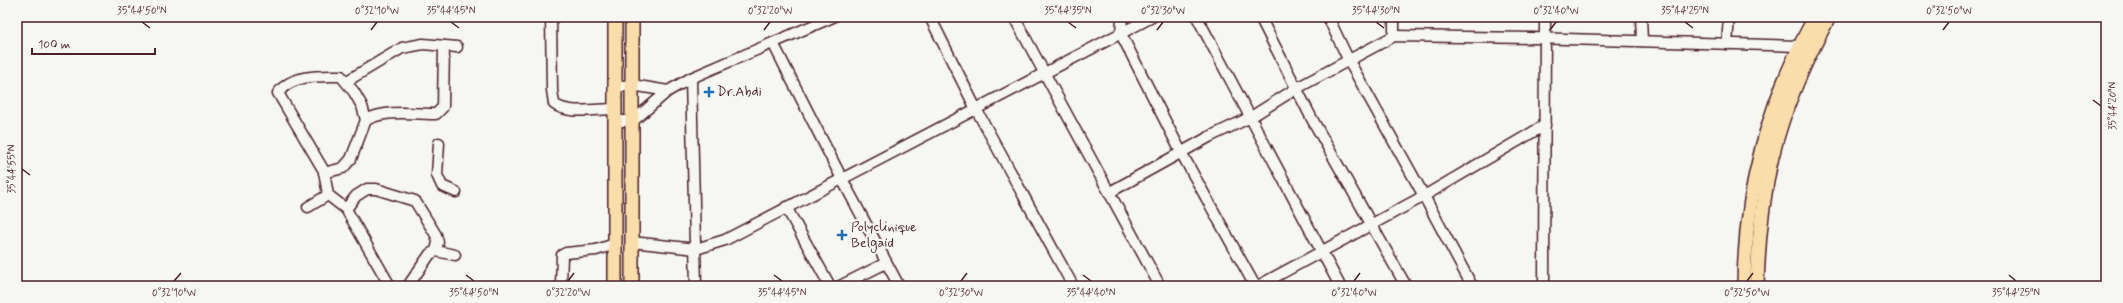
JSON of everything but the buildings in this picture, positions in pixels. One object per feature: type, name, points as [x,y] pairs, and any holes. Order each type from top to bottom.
[{"type":"main road","points":[[615,17],[615,286]]},
{"type":"main road","points":[[632,17],[632,286]]},
{"type":"main road","points":[[1744,286],[1744,249],[1756,173],[1768,122],[1799,46],[1815,17]]},
{"type":"main road","points":[[1757,286],[1759,235],[1768,175],[1786,110],[1811,50],[1830,17]]},
{"type":"street","points":[[551,17],[552,90],[554,104],[560,109],[614,115],[633,121],[668,91],[691,78],[833,17]]},
{"type":"street","points":[[930,17],[976,109],[1073,286]]},
{"type":"street","points":[[1014,17],[1160,286]]},
{"type":"street","points":[[1122,17],[1121,34],[1182,154],[1255,286]]},
{"type":"street","points":[[632,242],[696,249],[725,240],[1152,17]]},
{"type":"street","points":[[1197,17],[1340,286]]},
{"type":"street","points":[[1260,17],[1371,225],[1406,286]]},
{"type":"street","points":[[1328,17],[1349,61],[1472,286]]},
{"type":"street","points":[[1394,17],[1394,36]]},
{"type":"street","points":[[1544,286],[1545,17]]},
{"type":"street","points":[[1641,17],[1642,41]]},
{"type":"street","points":[[1727,44],[1729,17]]},
{"type":"street","points":[[1110,192],[1182,154],[1209,137],[1251,117],[1298,88],[1394,36],[1545,38],[1799,46]]},
{"type":"street","points":[[774,43],[842,179],[899,286]]},
{"type":"street","points":[[346,81],[402,48],[423,44],[457,47]]},
{"type":"street","points":[[366,120],[373,116],[388,114],[436,114],[443,107],[444,46]]},
{"type":"street","points":[[324,173],[342,168],[351,160],[366,120],[362,106],[346,81],[341,76],[310,76],[287,85],[278,93],[324,173],[328,195],[346,209],[390,286]]},
{"type":"street","points":[[691,78],[696,286]]},
{"type":"street","points":[[614,87],[632,86],[668,91]]},
{"type":"street","points":[[1258,286],[1424,196],[1545,125]]},
{"type":"street","points":[[439,143],[437,175],[442,186],[456,192]]},
{"type":"street","points":[[346,209],[356,196],[367,189],[376,189],[415,201],[436,234],[438,242],[436,251]]},
{"type":"street","points":[[308,207],[328,195]]},
{"type":"street","points":[[786,207],[830,286]]},
{"type":"street","points":[[561,286],[562,255],[566,253],[596,250],[615,251]]},
{"type":"street","points":[[408,286],[430,254],[436,251],[455,255]]},
{"type":"street","points":[[840,286],[886,263]]},
{"type":"place","name":"Dr.Abdi","points":[[709,92]]},
{"type":"place","name":"Polyclinique Belgaid","points":[[842,235]]}]
